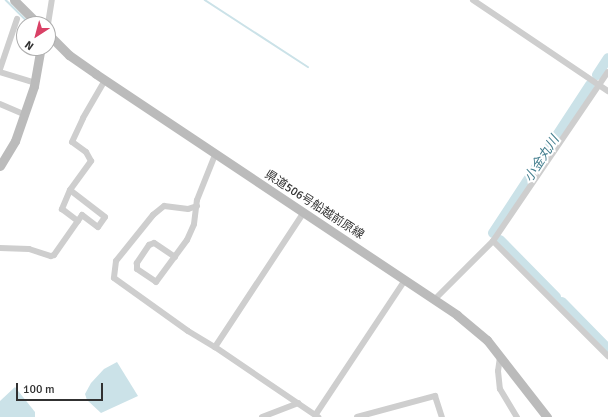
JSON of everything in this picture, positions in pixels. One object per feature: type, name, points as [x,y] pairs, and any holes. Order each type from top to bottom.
[{"type":"main road","points":[[14,0],[30,16]]},
{"type":"main road","name":"県道506号船越前原線","points":[[56,42],[69,55],[105,80],[215,155],[435,299],[473,327],[500,357],[546,417]]},
{"type":"main road","points":[[0,166],[15,141],[34,83],[39,56]]},
{"type":"street","points":[[49,16],[52,0]]},
{"type":"street","points":[[473,0],[608,92]]},
{"type":"street","points":[[0,69],[16,22]]},
{"type":"street","points":[[0,72],[34,83]]},
{"type":"street","points":[[435,299],[493,241],[608,72]]},
{"type":"street","points":[[78,221],[62,208],[70,190],[91,161],[86,152],[72,142],[82,118],[105,80]]},
{"type":"street","points":[[0,104],[24,114]]},
{"type":"street","points":[[175,257],[154,243],[148,245],[137,263],[137,269],[156,282],[175,257],[190,235],[196,206],[215,155]]},
{"type":"street","points":[[0,248],[29,249],[51,256],[82,215],[98,227],[105,217],[70,190]]},
{"type":"street","points":[[196,206],[161,208],[128,243],[116,261],[114,278],[182,327],[215,347],[317,415],[405,280]]},
{"type":"street","points":[[215,347],[304,212]]},
{"type":"street","points":[[493,241],[608,356]]},
{"type":"street","points":[[500,357],[498,371],[500,389],[517,417]]},
{"type":"street","points":[[357,417],[435,396],[442,417]]},
{"type":"street","points":[[262,417],[298,403]]},
{"type":"water","points":[[117,362],[138,396],[101,413],[87,400],[85,394],[91,383],[104,369]]},
{"type":"water","points":[[15,387],[35,412],[35,417],[0,417],[0,401]]},
{"type":"waterway","points":[[6,0],[22,16]]},
{"type":"waterway","points":[[205,0],[308,67]]},
{"type":"waterway","name":"小金丸川","points":[[597,75],[608,58]]},
{"type":"waterway","name":"小金丸川","points":[[493,233],[590,85]]},
{"type":"waterway","name":"小金丸川","points":[[500,240],[556,297]]},
{"type":"waterway","name":"小金丸川","points":[[562,302],[608,349]]}]
